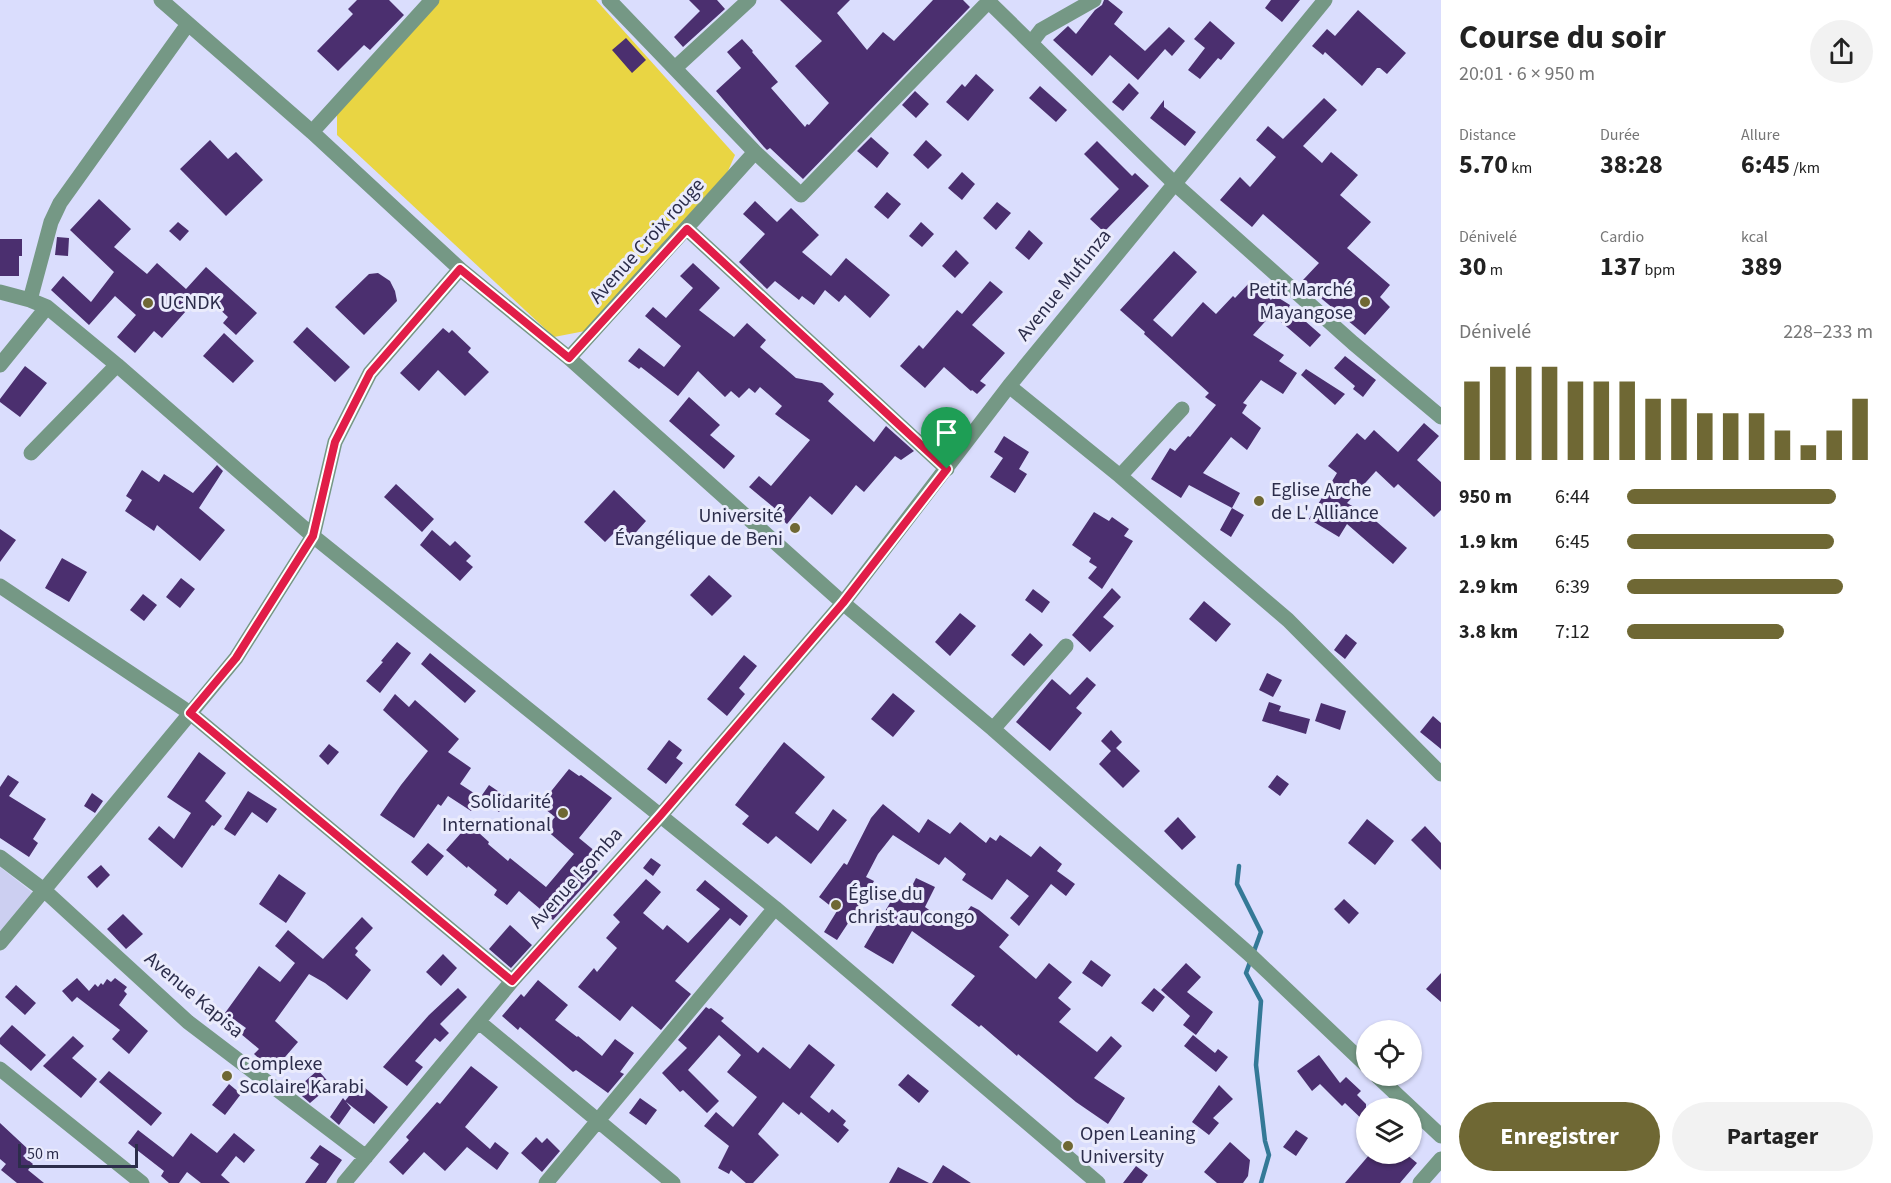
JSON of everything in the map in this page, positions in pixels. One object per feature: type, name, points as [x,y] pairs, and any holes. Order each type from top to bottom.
[{"type":"street","points":[[161,0],[312,132],[460,269],[569,358],[843,603],[993,729],[1253,958],[1356,1056]]},
{"type":"street","points":[[312,132],[432,0]]},
{"type":"street","points":[[609,0],[756,152],[801,195],[988,1],[1175,184],[1353,343],[1441,417]]},
{"type":"street","points":[[675,68],[749,0]]},
{"type":"street","points":[[1031,43],[1041,30],[1094,0]]},
{"type":"street","name":"Avenue Mufunza","points":[[843,603],[1009,386],[1325,0]]},
{"type":"street","points":[[30,300],[51,222],[60,203],[188,24]]},
{"type":"street","name":"Avenue Croix rouge","points":[[569,358],[756,152]]},
{"type":"street","points":[[687,229],[947,469]]},
{"type":"street","points":[[0,943],[236,658],[313,536],[335,442],[370,373],[460,269]]},
{"type":"street","points":[[0,292],[46,307],[313,536],[775,908],[1098,1183]]},
{"type":"street","points":[[0,365],[46,307]]},
{"type":"street","points":[[31,453],[117,366]]},
{"type":"street","points":[[1009,386],[1120,476],[1288,620],[1439,767]]},
{"type":"street","points":[[1120,476],[1182,409]]},
{"type":"street","points":[[0,586],[190,713],[512,981]]},
{"type":"street","name":"Avenue Isomba","points":[[344,1183],[512,981],[660,816],[843,603]]},
{"type":"street","points":[[993,729],[1066,646]]},
{"type":"street","name":"Avenue Kapisa","points":[[0,857],[45,891],[188,1022],[366,1156]]},
{"type":"street","points":[[546,1183],[775,908]]},
{"type":"street","points":[[479,1022],[673,1183]]},
{"type":"street","points":[[0,1069],[142,1183]]},
{"type":"street","points":[[1388,1086],[1441,1136]]},
{"type":"street","points":[[1420,1183],[1441,1159]]},
{"type":"shaded area","points":[[436,0],[596,0],[735,155],[724,180],[585,331],[554,337],[337,135],[337,115]]},
{"type":"shaded area","points":[[0,867],[33,893],[0,932]]},
{"type":"building","points":[[357,0],[389,0],[404,15],[370,50],[364,45],[338,71],[317,51],[353,14],[348,9]]},
{"type":"building","points":[[689,0],[717,0],[725,9],[683,47],[674,37],[700,11]]},
{"type":"building","points":[[780,0],[850,0],[837,13],[867,50],[883,32],[894,41],[933,0],[963,0],[970,7],[803,179],[770,148],[767,150],[764,147],[716,91],[741,68],[727,52],[742,39],[778,82],[771,88],[805,127],[829,103],[795,66],[822,41]]},
{"type":"building","points":[[1104,0],[1108,0],[1123,12],[1114,24],[1145,51],[1169,27],[1185,41],[1172,56],[1165,49],[1138,80],[1110,55],[1092,76],[1053,40],[1068,26],[1076,34]]},
{"type":"building","points":[[1271,0],[1300,0],[1282,22],[1265,8]]},
{"type":"building","points":[[1358,10],[1406,53],[1387,74],[1377,68],[1362,86],[1325,52],[1323,55],[1312,46],[1327,29],[1335,36]]},
{"type":"building","points":[[1210,21],[1235,43],[1221,60],[1218,58],[1200,79],[1188,70],[1205,48],[1194,39]]},
{"type":"building","points":[[626,38],[646,60],[632,73],[612,50]]},
{"type":"building","points":[[976,74],[994,90],[968,121],[946,102],[962,84],[965,87]]},
{"type":"building","points":[[1129,83],[1139,93],[1123,111],[1112,102]]},
{"type":"building","points":[[1040,86],[1067,110],[1056,122],[1029,98]]},
{"type":"building","points":[[915,91],[929,104],[916,118],[902,105]]},
{"type":"building","points":[[1324,98],[1337,110],[1303,146],[1322,163],[1331,152],[1358,175],[1340,195],[1371,222],[1347,248],[1390,285],[1380,297],[1390,307],[1365,335],[1303,280],[1319,263],[1263,214],[1252,227],[1220,200],[1240,177],[1250,187],[1276,157],[1256,140],[1268,126],[1283,139]]},
{"type":"building","points":[[1164,100],[1164,107],[1196,132],[1185,146],[1150,118]]},
{"type":"building","points":[[871,137],[889,153],[877,168],[857,151]]},
{"type":"building","points":[[210,140],[228,159],[236,152],[263,180],[226,216],[180,169]]},
{"type":"building","points":[[926,140],[942,155],[928,169],[913,155]]},
{"type":"building","points":[[1097,141],[1132,176],[1135,173],[1149,186],[1104,232],[1090,219],[1119,189],[1084,154]]},
{"type":"building","points":[[962,172],[975,184],[962,200],[948,188]]},
{"type":"building","points":[[887,192],[901,204],[888,219],[874,207]]},
{"type":"building","points":[[99,199],[131,229],[114,247],[147,274],[157,263],[186,289],[206,267],[257,313],[236,335],[223,323],[228,317],[202,293],[162,338],[154,331],[135,353],[117,337],[136,315],[115,296],[89,325],[51,290],[63,276],[91,302],[114,272],[70,230]]},
{"type":"building","points":[[755,201],[777,222],[791,208],[819,235],[802,252],[831,276],[846,258],[890,295],[870,318],[845,295],[839,302],[825,290],[814,305],[802,296],[799,300],[775,281],[767,289],[739,262],[765,234],[743,214]]},
{"type":"building","points":[[997,202],[1011,213],[996,230],[983,218]]},
{"type":"building","points":[[178,222],[189,231],[180,241],[169,231]]},
{"type":"building","points":[[921,222],[934,234],[922,247],[909,236]]},
{"type":"building","points":[[1029,230],[1043,243],[1029,260],[1015,248]]},
{"type":"building","points":[[57,237],[69,238],[68,256],[55,255]]},
{"type":"building","points":[[0,239],[22,239],[19,276],[0,276]]},
{"type":"building","points":[[956,250],[969,263],[955,278],[942,266]]},
{"type":"building","points":[[1174,251],[1197,272],[1153,320],[1172,337],[1203,302],[1216,314],[1251,281],[1271,300],[1274,295],[1290,305],[1289,307],[1321,335],[1310,347],[1272,314],[1253,335],[1284,355],[1279,361],[1297,373],[1283,394],[1261,380],[1243,403],[1247,405],[1242,413],[1261,428],[1247,450],[1231,437],[1203,473],[1240,493],[1232,508],[1189,485],[1181,498],[1151,479],[1170,448],[1175,451],[1188,436],[1190,437],[1216,405],[1205,397],[1209,393],[1120,310]]},
{"type":"building","points":[[693,263],[720,288],[699,310],[734,337],[747,323],[766,340],[760,347],[796,378],[822,383],[834,394],[828,401],[874,442],[886,426],[914,451],[901,460],[895,456],[864,492],[856,485],[832,515],[810,496],[787,524],[775,514],[778,511],[749,487],[759,476],[771,486],[810,440],[775,414],[782,406],[760,387],[755,393],[749,388],[739,398],[731,391],[725,397],[698,371],[678,396],[641,367],[639,369],[628,361],[639,348],[664,367],[681,346],[645,316],[653,307],[666,318],[693,288],[680,276]]},
{"type":"building","points":[[378,273],[390,281],[397,301],[364,335],[335,307],[369,274]]},
{"type":"building","points":[[990,281],[1003,292],[972,325],[1005,353],[980,381],[986,385],[977,394],[944,367],[925,388],[900,366],[919,345],[923,349],[957,310],[962,314]]},
{"type":"building","points":[[307,327],[350,367],[335,382],[293,342]]},
{"type":"building","points":[[443,328],[449,333],[452,330],[471,348],[468,352],[489,372],[465,396],[438,370],[419,391],[400,373]]},
{"type":"building","points":[[224,333],[254,361],[233,383],[203,356]]},
{"type":"building","points":[[1345,356],[1376,380],[1363,397],[1353,389],[1355,386],[1334,368]]},
{"type":"building","points":[[25,366],[47,383],[20,417],[0,402],[0,399]]},
{"type":"building","points":[[1306,369],[1345,394],[1335,405],[1301,375]]},
{"type":"building","points":[[689,397],[720,425],[710,435],[735,456],[724,469],[669,421]]},
{"type":"building","points":[[1424,423],[1439,436],[1417,460],[1441,482],[1441,510],[1434,517],[1398,484],[1394,488],[1376,471],[1347,503],[1370,516],[1407,548],[1393,564],[1347,524],[1339,537],[1309,519],[1337,473],[1328,466],[1357,433],[1365,440],[1374,430],[1398,452]]},
{"type":"building","points":[[1004,436],[1029,452],[1019,469],[1027,474],[1015,493],[990,477],[1003,458],[994,452]]},
{"type":"building","points":[[217,465],[223,471],[199,508],[225,530],[200,561],[157,525],[154,531],[125,511],[132,500],[126,496],[142,470],[159,482],[164,474],[193,493]]},
{"type":"building","points":[[396,484],[434,519],[422,532],[384,497]]},
{"type":"building","points":[[614,490],[646,521],[629,540],[618,529],[605,542],[584,522]]},
{"type":"building","points":[[1232,508],[1244,515],[1231,537],[1220,530]]},
{"type":"building","points":[[1094,512],[1109,521],[1112,517],[1129,529],[1124,536],[1133,541],[1102,589],[1088,578],[1097,567],[1089,562],[1091,558],[1072,545]]},
{"type":"building","points":[[0,529],[16,540],[0,562]]},
{"type":"building","points":[[432,530],[450,546],[455,541],[471,556],[466,561],[473,567],[460,581],[420,545]]},
{"type":"building","points":[[62,558],[87,572],[69,602],[45,588]]},
{"type":"building","points":[[709,575],[732,596],[712,616],[690,595]]},
{"type":"building","points":[[181,578],[195,589],[180,608],[166,597]]},
{"type":"building","points":[[1112,588],[1121,597],[1103,617],[1114,626],[1090,652],[1072,635]]},
{"type":"building","points":[[1033,589],[1050,602],[1042,613],[1025,600]]},
{"type":"building","points":[[143,594],[157,605],[144,621],[130,610]]},
{"type":"building","points":[[1204,601],[1231,624],[1216,642],[1189,619]]},
{"type":"building","points":[[960,613],[976,626],[950,656],[935,642]]},
{"type":"building","points":[[1030,633],[1043,645],[1024,666],[1011,655]]},
{"type":"building","points":[[1346,634],[1357,643],[1345,659],[1334,650]]},
{"type":"building","points":[[397,642],[411,653],[380,693],[366,681]]},
{"type":"building","points":[[430,653],[476,691],[465,703],[421,664]]},
{"type":"building","points":[[744,655],[757,666],[739,688],[745,694],[727,716],[707,699]]},
{"type":"building","points":[[1267,673],[1282,680],[1273,697],[1259,690]]},
{"type":"building","points":[[1087,677],[1096,685],[1076,708],[1082,713],[1050,751],[1016,722],[1052,679],[1070,695]]},
{"type":"building","points":[[893,693],[915,711],[893,737],[871,719]]},
{"type":"building","points":[[395,694],[409,707],[415,700],[459,739],[448,752],[471,768],[460,784],[480,797],[471,811],[448,796],[441,806],[438,804],[414,838],[380,815],[428,751],[383,710]]},
{"type":"building","points":[[1269,702],[1281,706],[1279,711],[1310,719],[1306,734],[1262,721]]},
{"type":"building","points":[[1321,703],[1346,711],[1340,730],[1315,721]]},
{"type":"building","points":[[1433,716],[1441,723],[1441,749],[1420,732]]},
{"type":"building","points":[[1111,730],[1122,742],[1116,748],[1140,771],[1123,788],[1099,764],[1111,751],[1101,741]]},
{"type":"building","points":[[669,740],[682,750],[676,758],[683,763],[666,784],[647,769]]},
{"type":"building","points":[[784,742],[825,777],[795,813],[818,831],[833,809],[847,820],[811,864],[776,836],[768,844],[742,824],[749,816],[735,805]]},
{"type":"building","points":[[329,744],[339,752],[328,765],[319,756]]},
{"type":"building","points":[[199,752],[226,773],[205,801],[222,816],[214,826],[212,825],[182,868],[148,839],[159,826],[174,839],[191,813],[167,797]]},
{"type":"building","points":[[569,769],[612,798],[579,838],[596,852],[592,856],[600,863],[595,869],[598,871],[553,920],[519,891],[507,905],[494,895],[497,890],[446,850],[469,824],[508,861],[510,858],[546,887],[574,854],[545,829],[555,817],[540,805]]},
{"type":"building","points":[[8,775],[19,782],[9,796],[46,819],[33,839],[38,843],[29,857],[0,838],[0,787]]},
{"type":"building","points":[[1277,775],[1289,784],[1280,796],[1268,787]]},
{"type":"building","points":[[489,785],[508,798],[499,812],[480,798]]},
{"type":"building","points":[[248,791],[277,809],[267,823],[252,812],[235,836],[224,829]]},
{"type":"building","points":[[92,793],[103,801],[95,813],[84,806]]},
{"type":"building","points":[[883,804],[919,833],[928,819],[950,834],[960,822],[986,843],[990,837],[996,841],[1000,835],[1031,857],[1040,846],[1062,864],[1057,871],[1075,884],[1066,896],[1051,884],[1019,926],[1010,918],[1029,896],[1007,879],[992,900],[962,880],[966,874],[945,857],[939,865],[893,835],[878,854],[866,877],[874,881],[866,896],[837,940],[824,932],[837,911],[819,897],[844,863],[847,865],[871,818]]},
{"type":"building","points":[[1178,817],[1196,837],[1182,850],[1164,831]]},
{"type":"building","points":[[1367,819],[1394,841],[1375,865],[1348,843]]},
{"type":"building","points":[[1425,826],[1441,843],[1441,870],[1411,840]]},
{"type":"building","points":[[428,843],[444,856],[427,876],[411,862]]},
{"type":"building","points":[[651,858],[661,865],[653,876],[643,868]]},
{"type":"building","points":[[101,865],[110,875],[97,888],[87,877]]},
{"type":"building","points":[[279,874],[306,893],[286,923],[259,904]]},
{"type":"building","points":[[916,878],[935,887],[925,907],[954,928],[971,906],[1009,935],[999,947],[1036,979],[1049,963],[1072,982],[1058,998],[1071,1009],[1059,1022],[1097,1052],[1111,1036],[1122,1046],[1094,1078],[1125,1098],[1108,1124],[1076,1102],[981,1025],[979,1027],[951,1005],[975,976],[912,931],[893,964],[864,947],[894,896],[904,902]]},
{"type":"building","points":[[646,879],[661,892],[643,913],[663,930],[667,925],[688,943],[720,909],[696,890],[705,880],[748,916],[740,926],[730,918],[675,981],[691,994],[661,1030],[632,1006],[620,1021],[578,987],[594,968],[597,972],[617,948],[606,938],[620,922],[613,915]]},
{"type":"building","points":[[1344,899],[1359,913],[1349,924],[1334,909]]},
{"type":"building","points":[[123,914],[143,934],[126,949],[107,929]]},
{"type":"building","points":[[362,917],[373,928],[355,948],[358,951],[355,955],[371,970],[347,1000],[309,974],[275,1021],[298,1042],[273,1071],[254,1054],[259,1049],[241,1034],[246,1028],[225,1013],[259,966],[280,982],[295,963],[275,946],[288,930],[323,959]]},
{"type":"building","points":[[510,925],[532,945],[511,968],[489,949]]},
{"type":"building","points":[[443,954],[457,968],[441,986],[426,972]]},
{"type":"building","points":[[1091,960],[1111,975],[1102,987],[1082,973]]},
{"type":"building","points":[[1186,963],[1201,977],[1187,992],[1213,1012],[1196,1035],[1183,1025],[1190,1016],[1161,990]]},
{"type":"building","points":[[1441,973],[1441,1002],[1426,989]]},
{"type":"building","points":[[77,978],[89,991],[95,984],[98,987],[101,983],[103,985],[107,979],[111,982],[115,978],[127,987],[124,991],[127,994],[119,1005],[148,1031],[129,1054],[112,1039],[120,1030],[77,997],[72,1002],[62,991]]},
{"type":"building","points":[[538,980],[568,1005],[555,1020],[577,1037],[602,1056],[615,1039],[634,1053],[620,1072],[624,1074],[608,1093],[576,1070],[573,1072],[520,1027],[518,1030],[502,1016],[521,994],[524,997]]},
{"type":"building","points":[[16,985],[36,1003],[25,1015],[5,997]]},
{"type":"building","points":[[458,988],[467,997],[440,1024],[449,1033],[440,1042],[435,1038],[415,1061],[423,1067],[407,1086],[383,1067],[429,1015]]},
{"type":"building","points":[[1154,988],[1165,997],[1153,1012],[1141,1003]]},
{"type":"building","points":[[706,1007],[724,1018],[721,1021],[758,1053],[763,1047],[790,1069],[809,1044],[835,1065],[810,1097],[829,1113],[832,1109],[846,1121],[843,1125],[849,1130],[838,1143],[801,1112],[799,1115],[783,1102],[758,1134],[779,1155],[753,1183],[746,1183],[731,1170],[729,1174],[718,1168],[729,1146],[704,1126],[716,1112],[733,1127],[757,1097],[727,1072],[741,1055],[719,1035],[688,1070],[719,1101],[707,1113],[683,1090],[680,1092],[662,1073],[687,1048],[678,1040]]},
{"type":"building","points":[[12,1025],[46,1055],[31,1071],[0,1044],[0,1038]]},
{"type":"building","points":[[1193,1035],[1215,1053],[1218,1049],[1228,1057],[1216,1072],[1184,1046]]},
{"type":"building","points":[[73,1036],[84,1046],[72,1058],[97,1079],[81,1098],[43,1066]]},
{"type":"building","points":[[1319,1055],[1340,1083],[1346,1077],[1361,1091],[1357,1095],[1360,1098],[1356,1098],[1356,1113],[1345,1103],[1342,1106],[1320,1084],[1312,1091],[1297,1071]]},
{"type":"building","points":[[471,1066],[498,1087],[465,1127],[490,1149],[495,1142],[509,1153],[497,1170],[467,1147],[445,1171],[424,1152],[403,1175],[389,1162],[409,1140],[406,1137],[437,1102],[440,1104]]},
{"type":"building","points":[[318,1070],[331,1085],[310,1103],[295,1090]]},
{"type":"building","points":[[109,1071],[162,1113],[151,1126],[99,1082]]},
{"type":"building","points":[[908,1074],[929,1091],[919,1103],[898,1085]]},
{"type":"building","points":[[359,1083],[388,1107],[374,1124],[345,1101]]},
{"type":"building","points":[[229,1084],[241,1094],[225,1115],[212,1105]]},
{"type":"building","points":[[1219,1085],[1233,1099],[1213,1118],[1219,1123],[1209,1135],[1192,1122]]},
{"type":"building","points":[[343,1098],[351,1108],[339,1125],[330,1117]]},
{"type":"building","points":[[640,1098],[657,1110],[646,1125],[629,1113]]},
{"type":"building","points":[[0,1123],[29,1150],[23,1156],[33,1164],[28,1170],[44,1183],[17,1183],[1,1170],[6,1164],[0,1159]]},
{"type":"building","points":[[138,1130],[173,1157],[191,1133],[217,1153],[234,1133],[255,1150],[244,1163],[236,1156],[221,1175],[230,1183],[201,1183],[187,1172],[179,1183],[169,1183],[161,1176],[164,1171],[128,1143]]},
{"type":"building","points":[[1296,1130],[1308,1138],[1296,1156],[1283,1147]]},
{"type":"building","points":[[536,1137],[542,1143],[547,1138],[560,1151],[542,1172],[521,1153]]},
{"type":"building","points":[[1230,1142],[1250,1160],[1248,1176],[1243,1183],[1217,1183],[1204,1172]]},
{"type":"building","points":[[320,1145],[342,1160],[326,1183],[305,1183],[319,1164],[310,1158]]},
{"type":"building","points":[[1361,1164],[1416,1164],[1400,1183],[1345,1183]]},
{"type":"building","points":[[943,1165],[971,1183],[932,1183]]},
{"type":"building","points":[[1136,1166],[1148,1175],[1142,1183],[1123,1183]]},
{"type":"building","points":[[898,1167],[929,1183],[889,1183]]},
{"type":"waterway","points":[[1239,866],[1237,884],[1261,932],[1246,973],[1261,1001],[1256,1065],[1265,1141],[1269,1155],[1261,1183]]},
{"type":"place","name":"Petit Marché Mayangose","points":[[1365,302]]},
{"type":"place","name":"UCNDK","points":[[148,303]]},
{"type":"place","name":"Eglise Arche de L' Alliance","points":[[1259,501]]},
{"type":"place","name":"Université Évangélique de Beni","points":[[795,528]]},
{"type":"place","name":"Solidarité International","points":[[563,813]]},
{"type":"place","name":"Église du christ au congo","points":[[836,905]]},
{"type":"place","name":"Complexe Scolaire Karabi","points":[[227,1076]]},
{"type":"place","name":"Open Leaning University","points":[[1068,1146]]},
{"type":"route","points":[[687,229],[947,469],[843,603],[660,816],[512,981],[190,713],[236,658],[313,536],[335,442],[370,373],[460,269],[569,358],[687,229]]}]
